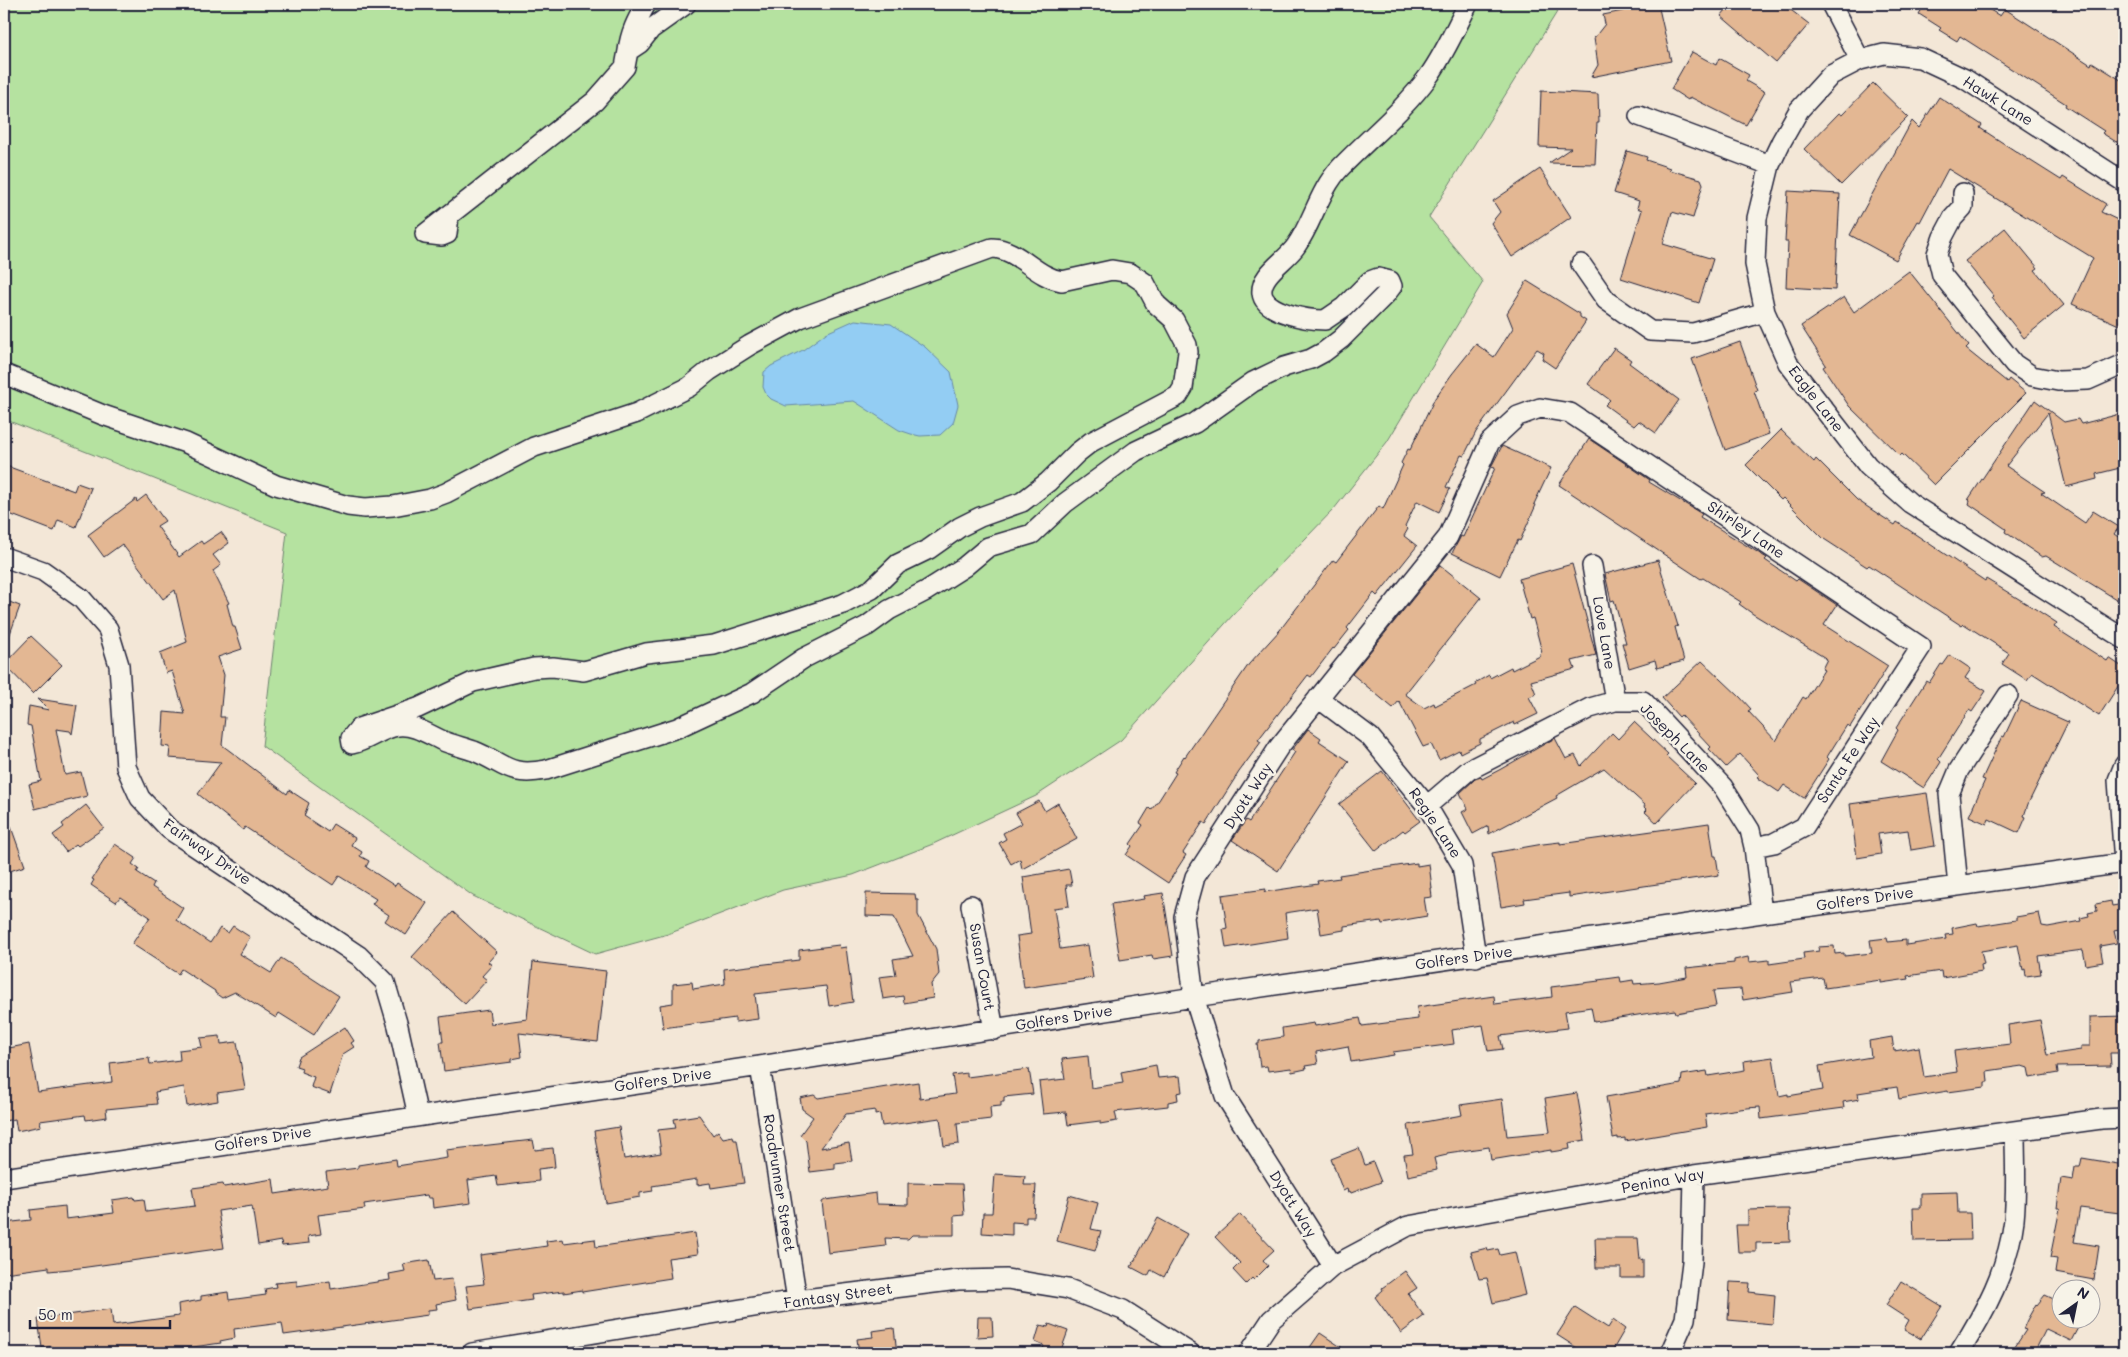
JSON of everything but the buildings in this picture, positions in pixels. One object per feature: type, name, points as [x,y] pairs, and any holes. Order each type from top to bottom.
[{"type":"street","points":[[449,214],[595,101],[625,67],[629,37],[636,20],[646,4]]},
{"type":"street","points":[[628,52],[640,43],[651,29],[686,4]]},
{"type":"street","points":[[4,374],[103,415],[180,441],[270,483],[339,504],[373,508],[430,499],[446,493],[534,447],[637,413],[689,387],[709,371],[750,345],[800,318],[992,248],[1003,248],[1037,271],[1056,280],[1062,281],[1104,271],[1130,273],[1145,283],[1156,304],[1174,320],[1183,336],[1188,352],[1183,388],[1178,396],[1099,437],[1076,453],[1048,482],[1022,502],[980,517],[960,527],[929,549],[898,564],[872,589],[843,604],[714,645],[646,653],[584,671],[572,671],[553,667],[534,668],[468,684],[418,708],[359,728],[350,738],[352,744],[398,726],[414,728],[445,742],[474,751],[514,772],[530,773],[546,770],[677,728],[752,694],[804,658],[867,626],[889,610],[926,591],[964,567],[988,547],[1032,534],[1066,503],[1136,451],[1195,423],[1253,382],[1284,367],[1317,356],[1334,345],[1386,294],[1392,286],[1390,281],[1378,278],[1370,281],[1344,307],[1324,320],[1288,314],[1276,309],[1266,302],[1262,296],[1262,284],[1266,277],[1296,247],[1316,205],[1340,168],[1399,112],[1428,76],[1468,4]]},
{"type":"street","points":[[1831,4],[1860,60]]},
{"type":"street","name":"Hawk Lane","points":[[1860,60],[1884,54],[1920,58],[1965,79],[2124,182]]},
{"type":"street","name":"Eagle Lane","points":[[1860,60],[1831,75],[1799,110],[1770,165],[1757,218],[1755,264],[1765,312],[1788,363],[1868,466],[1910,503],[2124,638]]},
{"type":"street","points":[[1639,116],[1770,165]]},
{"type":"street","points":[[1963,192],[1963,207],[1953,218],[1937,254],[1942,275],[2014,364],[2032,376],[2058,381],[2088,380],[2124,364]]},
{"type":"street","points":[[1581,264],[1606,300],[1650,331],[1693,333],[1765,312]]},
{"type":"street","name":"Dyott Way","points":[[1333,1266],[1225,1096],[1194,997],[1184,917],[1195,877],[1279,747],[1448,537],[1490,442],[1518,416],[1540,408],[1570,413]]},
{"type":"street","name":"Shirley Lane","points":[[1570,413],[1921,648]]},
{"type":"street","name":"Fairway Drive","points":[[4,557],[43,571],[81,598],[108,629],[119,665],[126,767],[140,798],[169,828],[359,956],[385,982],[398,1026],[418,1116]]},
{"type":"street","name":"Love Lane","points":[[1592,566],[1615,701]]},
{"type":"street","name":"Santa Fe Way","points":[[1754,847],[1774,843],[1804,827],[1921,648]]},
{"type":"street","points":[[1958,886],[1950,794],[1959,770],[2008,695]]},
{"type":"street","name":"Regie Lane","points":[[1318,698],[1370,737],[1427,806],[1462,865],[1476,957]]},
{"type":"street","name":"Joseph Lane","points":[[1427,806],[1468,770],[1590,708],[1615,701],[1643,701],[1723,787],[1750,830],[1754,847],[1762,914]]},
{"type":"street","points":[[2124,765],[2118,780],[2124,863]]},
{"type":"street","name":"Golfers Drive","points":[[4,1178],[760,1066],[1194,997],[2124,863]]},
{"type":"street","name":"Susan Court","points":[[971,905],[994,1030]]},
{"type":"street","name":"Roadrunner Street","points":[[760,1066],[797,1300]]},
{"type":"street","name":"Penina Way","points":[[1249,1353],[1271,1320],[1333,1266],[1408,1226],[1694,1175],[2101,1119],[2124,1118]]},
{"type":"street","points":[[1959,1353],[1982,1317],[2002,1271],[2014,1220],[2015,1132]]},
{"type":"street","points":[[1670,1353],[1684,1319],[1692,1262],[1694,1175]]},
{"type":"street","name":"Fantasy Street","points":[[472,1353],[797,1300],[958,1280],[1007,1279],[1068,1289],[1123,1310],[1190,1353]]},
{"type":"green space","points":[[4,4],[1562,4],[1429,217],[1483,282],[1387,442],[1334,509],[1250,596],[1121,740],[1036,796],[933,844],[853,875],[783,890],[668,934],[595,954],[473,896],[262,746],[287,532],[4,419]]},
{"type":"water","points":[[855,320],[891,324],[925,347],[951,372],[958,405],[953,423],[940,435],[920,436],[899,430],[854,401],[786,406],[771,399],[766,394],[763,387],[764,372],[771,366],[803,350],[826,333]]}]
